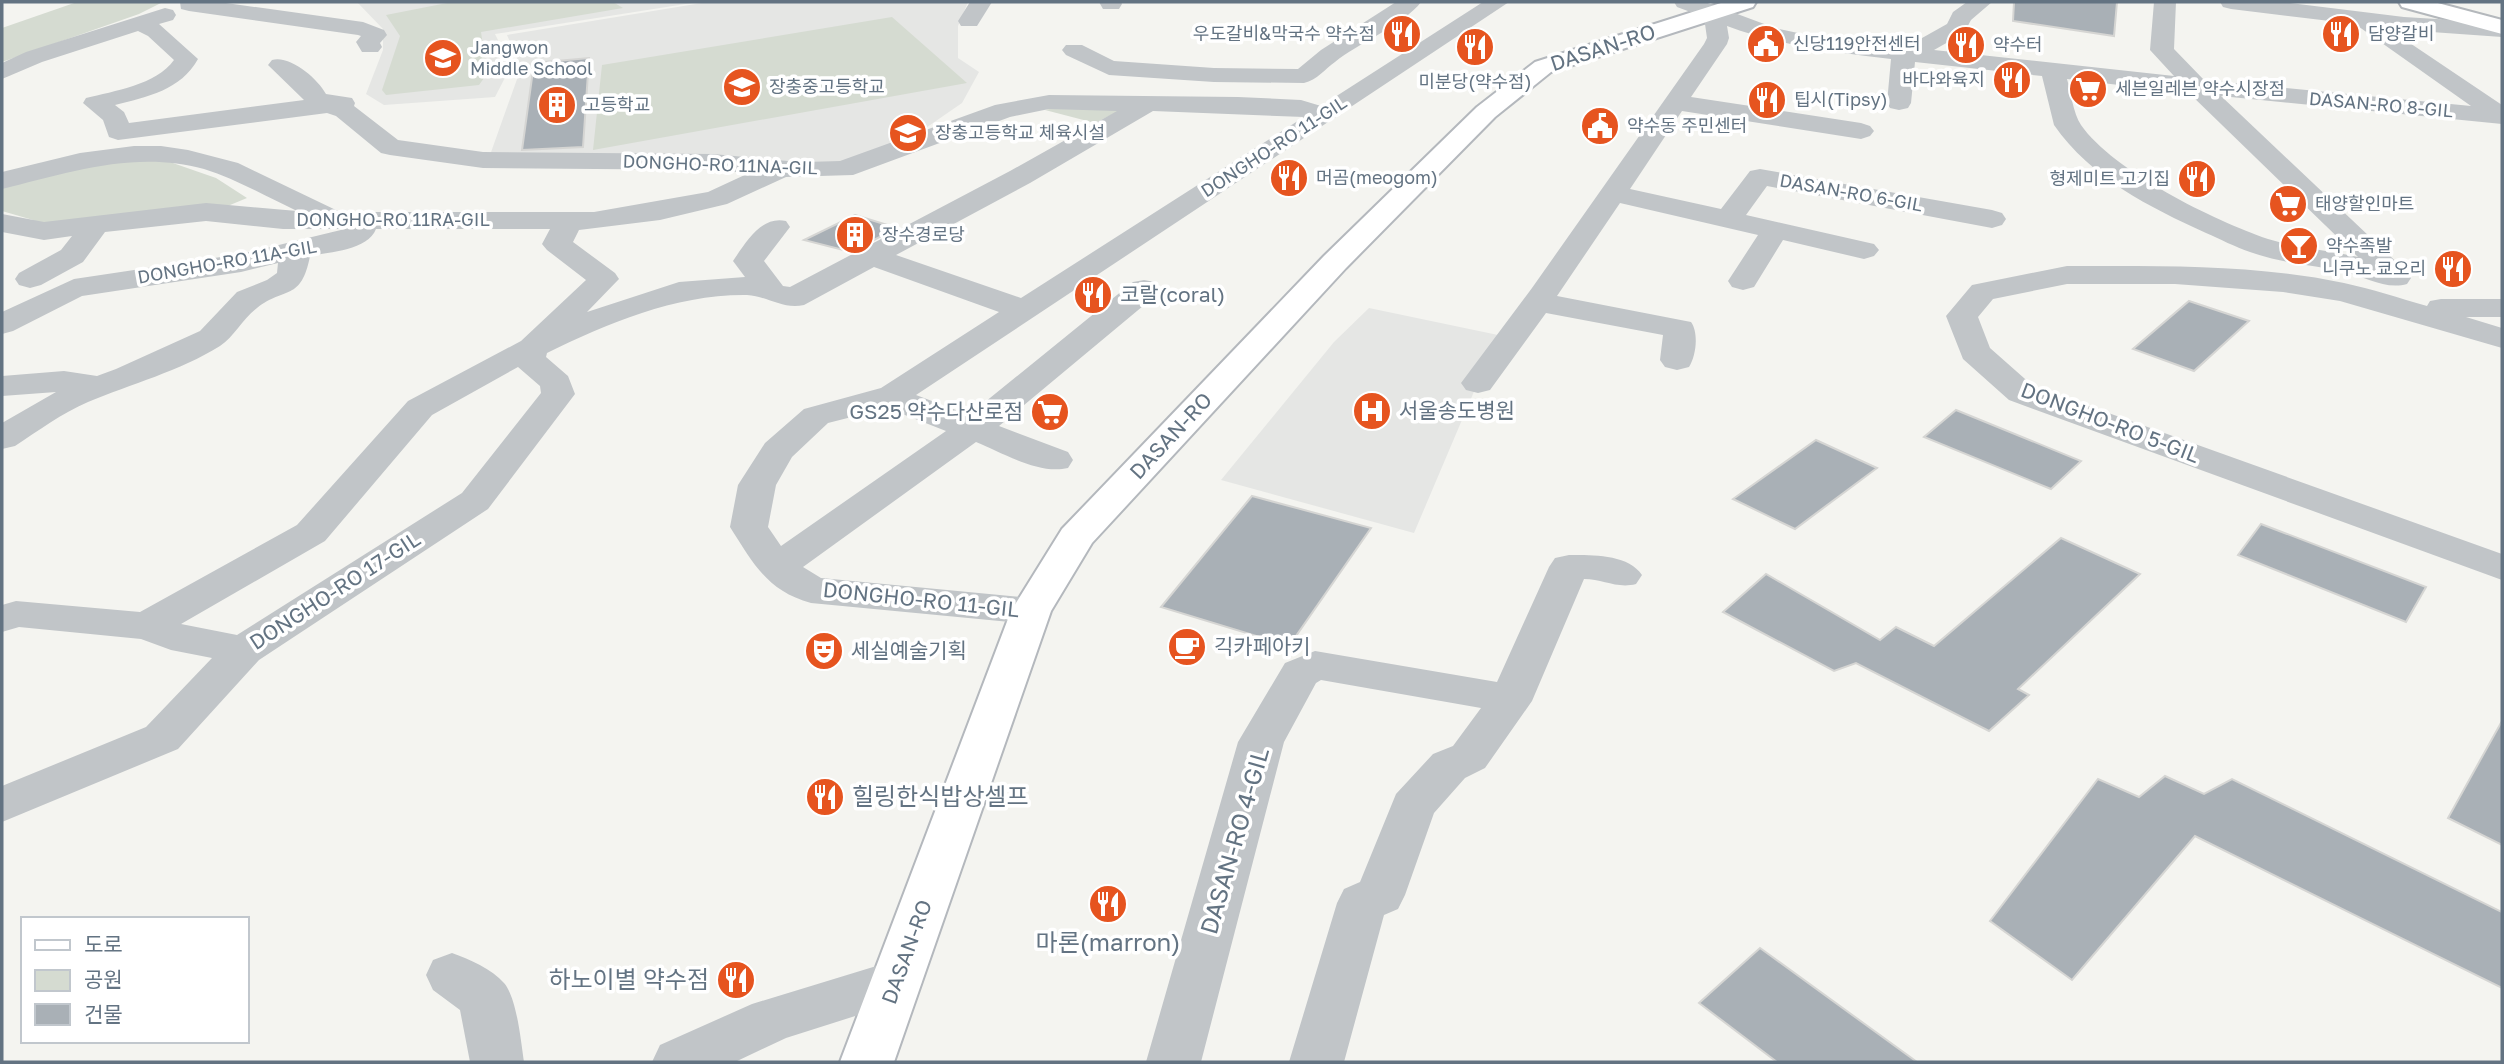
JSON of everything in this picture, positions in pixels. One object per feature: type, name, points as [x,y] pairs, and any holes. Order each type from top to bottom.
[{"type":"main road","points":[[2410,2],[2502,29]]},
{"type":"main road","name":"DASAN-RO","points":[[867,1062],[1031,611],[1076,537],[1335,262],[1486,111],[1543,67],[1715,5]]},
{"type":"street","points":[[969,21],[981,2]]},
{"type":"street","name":"DONGHO-RO 11-GIL","points":[[1031,611],[811,590],[776,568],[750,527],[757,485],[778,451],[816,416],[871,399],[890,397],[1498,2]]},
{"type":"street","points":[[1899,103],[1903,58],[1925,43],[1956,28],[1961,17],[1981,2]]},
{"type":"street","points":[[2165,2],[2162,50],[2397,293]]},
{"type":"street","points":[[2231,2],[2404,24],[2502,29]]},
{"type":"street","points":[[2,72],[34,57],[141,24],[192,3],[363,29],[376,35],[368,42],[370,47]]},
{"type":"street","points":[[1478,383],[1537,302],[1718,38],[1715,5]]},
{"type":"street","name":"DASAN-RO 8-GIL","points":[[1715,5],[1768,33],[1812,43],[2197,87],[2502,116]]},
{"type":"street","points":[[1074,50],[1109,68],[1214,75],[1304,76],[1319,61],[1360,32],[1413,15],[1452,31]]},
{"type":"street","name":"DASAN-RO 8-GIL","points":[[2359,18],[2502,116]]},
{"type":"street","points":[[141,24],[156,31],[186,60],[184,67],[167,79],[140,91],[95,103],[115,117],[118,132],[330,104],[368,102]]},
{"type":"street","name":"DONGHO-RO 11NA-GIL","points":[[280,65],[313,92],[315,98],[345,111],[390,147],[483,160],[713,162],[781,169],[843,169],[1004,110],[1049,102],[1301,107],[1324,115]]},
{"type":"street","points":[[2053,71],[2067,125],[2086,147],[2134,186],[2174,208],[2260,246],[2353,265],[2397,293],[2502,308]]},
{"type":"street","points":[[1675,102],[1861,131]]},
{"type":"street","points":[[146,626],[311,533],[420,408],[531,349],[573,328],[679,291],[750,286],[782,294],[871,256],[1020,177],[1149,103]]},
{"type":"street","points":[[2,181],[43,168],[88,159],[129,154],[170,155],[214,163],[328,215]]},
{"type":"street","name":"DONGHO-RO 11RA-GIL","points":[[2,244],[31,229],[95,226],[206,212],[283,220],[328,215],[374,220],[594,221],[660,211],[717,198],[781,169]]},
{"type":"street","name":"DASAN-RO 6-GIL","points":[[1728,218],[1760,177],[1992,219]]},
{"type":"street","points":[[1612,193],[1864,250]]},
{"type":"street","points":[[197,194],[328,215]]},
{"type":"street","name":"DONGHO-RO 11A-GIL","points":[[2,324],[74,288],[240,263],[296,251],[352,238],[374,220]]},
{"type":"street","points":[[531,349],[604,279],[557,244],[569,221]]},
{"type":"street","points":[[2,223],[31,229]]},
{"type":"street","name":"DONGHO-RO 11A-GIL","points":[[74,288],[30,279],[72,257],[95,226]]},
{"type":"street","points":[[776,227],[748,261],[782,294]]},
{"type":"street","points":[[1743,281],[1776,229]]},
{"type":"street","points":[[2,438],[73,396],[211,338],[248,299],[278,287],[291,276],[296,251]]},
{"type":"street","points":[[871,256],[1024,310]]},
{"type":"street","name":"DONGHO-RO 5-GIL","points":[[2502,338],[2397,293],[2343,292],[2283,283],[2175,275],[2067,275],[1983,292],[1962,316],[1975,352],[2021,393],[2502,568]]},
{"type":"street","points":[[776,568],[973,428],[1144,289]]},
{"type":"street","points":[[1537,302],[1680,329],[1676,360]]},
{"type":"street","name":"DONGHO-RO 17-GIL","points":[[2,805],[162,738],[244,650],[475,501],[558,394],[556,383],[529,360],[531,349]]},
{"type":"street","points":[[2,386],[64,381],[102,386]]},
{"type":"street","points":[[890,397],[1055,460]]},
{"type":"street","points":[[1317,1062],[1362,903],[1380,895],[1413,806],[1449,766],[1469,757],[1510,701],[1569,567],[1598,567],[1622,575]]},
{"type":"street","points":[[2,619],[16,614],[146,626],[186,640],[244,650]]},
{"type":"street","name":"DASAN-RO 4-GIL","points":[[1173,1062],[1261,742],[1300,673],[1315,664],[1510,701]]},
{"type":"street","points":[[452,975],[485,999],[497,1062]]},
{"type":"street","points":[[680,1062],[771,1020],[896,982]]},
{"type":"shaded area","name":"Jangwon Middle School","points":[[357,2],[698,2],[495,34],[511,66],[495,97],[384,105],[366,94],[383,50],[383,29]]},
{"type":"shaded area","name":"장충중고등학교","points":[[708,2],[968,2],[958,26],[958,58],[979,72],[962,103],[917,134],[846,161],[796,162],[720,155],[490,155],[521,68],[507,35]]},
{"type":"shaded area","name":"서울송도병원","points":[[1369,308],[1498,335],[1414,533],[1221,480],[1334,342]]},
{"type":"green space","points":[[77,2],[163,2],[139,14],[2,62],[2,28]]},
{"type":"green space","name":"Jangwon Middle School","points":[[452,2],[613,2],[623,8],[481,32],[487,74],[479,85],[386,95],[382,90],[400,36],[386,15]]},
{"type":"green space","points":[[892,17],[967,83],[593,150],[602,65]]},
{"type":"green space","points":[[1058,107],[1121,110],[1095,123],[1045,110]]},
{"type":"green space","points":[[90,161],[167,161],[216,178],[247,198],[218,210],[46,227],[33,220],[2,211],[2,184]]},
{"type":"building","points":[[2014,2],[2117,2],[2114,36],[2013,21]]},
{"type":"building","name":"고등학교","points":[[589,58],[583,147],[522,150],[534,63]]},
{"type":"building","name":"장수경로당","points":[[855,215],[897,228],[851,252],[804,240]]},
{"type":"building","points":[[2189,301],[2249,321],[2194,371],[2133,349]]},
{"type":"building","points":[[1956,410],[2081,461],[2051,489],[1924,437]]},
{"type":"building","points":[[1816,440],[1877,468],[1795,529],[1733,499]]},
{"type":"building","points":[[1252,496],[1371,528],[1289,646],[1161,607]]},
{"type":"building","points":[[2261,524],[2426,587],[2406,622],[2238,555]]},
{"type":"building","points":[[2061,538],[2140,574],[2018,689],[2029,695],[1989,731],[1856,663],[1834,671],[1723,612],[1766,574],[1880,640],[1896,627],[1934,646]]},
{"type":"building","points":[[2502,721],[2502,845],[2448,818]]},
{"type":"building","points":[[2165,776],[2204,794],[2232,779],[2502,912],[2502,988],[2195,836],[2072,980],[1990,921],[2098,779],[2139,797]]},
{"type":"building","points":[[1760,948],[1917,1062],[1777,1062],[1699,1003]]},
{"type":"place","name":"우도갈비&막국수 약수점","points":[[1402,34]]},
{"type":"place","name":"담양갈비","points":[[2341,34]]},
{"type":"place","name":"신당119안전센터","points":[[1766,44]]},
{"type":"place","name":"약수터","points":[[1966,45]]},
{"type":"place","name":"미분당(약수점)","points":[[1475,47]]},
{"type":"place","name":"Jangwon Middle School","points":[[443,58]]},
{"type":"place","name":"바다와육지","points":[[2012,80]]},
{"type":"place","name":"장충중고등학교","points":[[742,87]]},
{"type":"place","name":"세븐일레븐 약수시장점","points":[[2088,89]]},
{"type":"place","name":"팁시(Tipsy)","points":[[1767,100]]},
{"type":"place","name":"고등학교","points":[[557,105]]},
{"type":"place","name":"약수동 주민센터","points":[[1600,126]]},
{"type":"place","name":"장충고등학교 체육시설","points":[[908,133]]},
{"type":"place","name":"머곰(meogom)","points":[[1289,178]]},
{"type":"place","name":"형제미트 고기집","points":[[2197,179]]},
{"type":"place","name":"태양할인마트","points":[[2288,204]]},
{"type":"place","name":"장수경로당","points":[[855,235]]},
{"type":"place","name":"약수족발","points":[[2299,246]]},
{"type":"place","name":"니쿠노 쿄오리","points":[[2453,269]]},
{"type":"place","name":"코랄(coral)","points":[[1093,295]]},
{"type":"place","name":"서울송도병원","points":[[1372,411]]},
{"type":"place","name":"GS25 약수다산로점","points":[[1050,412]]},
{"type":"place","name":"긱카페아키","points":[[1187,647]]},
{"type":"place","name":"세실예술기획","points":[[824,651]]},
{"type":"place","name":"힐링한식밥상셀프","points":[[825,797]]},
{"type":"place","name":"마론(marron)","points":[[1108,904]]},
{"type":"place","name":"하노이별 약수점","points":[[736,980]]}]
